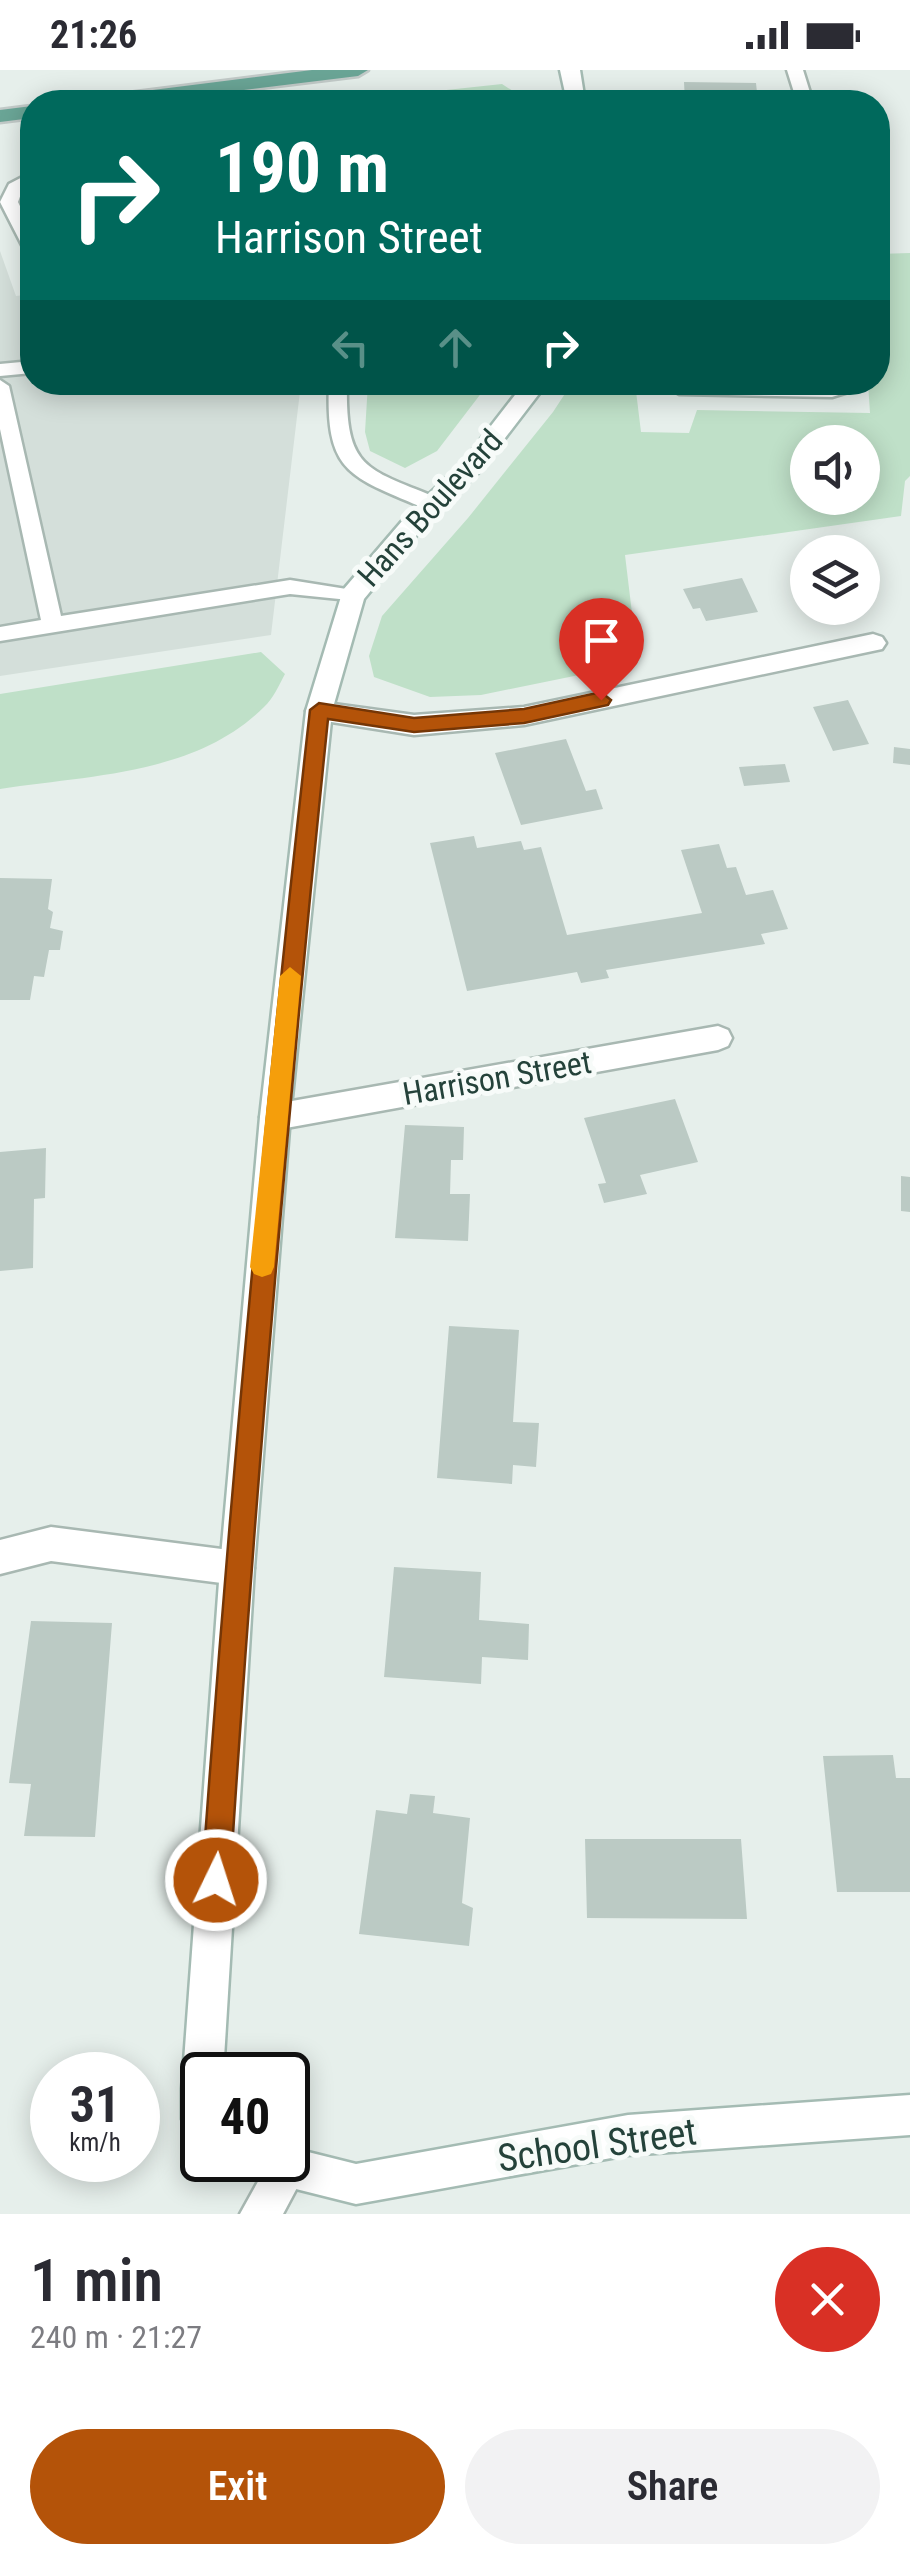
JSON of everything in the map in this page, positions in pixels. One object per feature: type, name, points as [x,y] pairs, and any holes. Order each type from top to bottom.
[{"type":"main road","points":[[176,90],[252,77],[358,70]]},
{"type":"street","name":"Hans Boulevard","points":[[205,2052],[237,1568],[275,1117],[319,710],[352,596],[433,504],[471,468],[527,395]]},
{"type":"street","points":[[319,710],[414,725],[524,716],[872,643]]},
{"type":"street","name":"Harrison Street","points":[[275,1117],[718,1038]]},
{"type":"street","points":[[0,1556],[51,1544],[237,1568]]},
{"type":"street","name":"School Street","points":[[310,2173],[356,2184],[628,2135],[910,2114]]},
{"type":"street","points":[[260,2214],[269,2182]]},
{"type":"lane","points":[[20,185],[9,202],[20,223]]},
{"type":"lane","points":[[0,386],[53,625]]},
{"type":"lane","points":[[338,395],[339,448],[358,472],[433,504]]},
{"type":"lane","points":[[0,634],[290,587],[352,596]]},
{"type":"shaded area","points":[[0,251],[16,296],[20,296],[20,395],[300,395],[271,635],[0,676]]},
{"type":"green space","points":[[502,84],[511,90],[446,90]]},
{"type":"green space","points":[[910,253],[910,476],[905,481],[901,516],[625,555],[638,663],[481,695],[430,697],[374,677],[369,656],[382,616],[468,518],[564,395],[636,395],[641,432],[689,433],[697,410],[870,413],[869,395],[890,395],[890,254]]},
{"type":"green space","points":[[367,395],[480,395],[437,451],[405,468],[370,451],[365,432]]},
{"type":"green space","points":[[261,652],[285,674],[276,692],[237,729],[207,747],[140,768],[0,789],[0,694]]},
{"type":"building","points":[[684,82],[756,83],[757,90],[684,90]]},
{"type":"building","points":[[742,578],[758,612],[706,621],[700,608],[693,609],[683,589]]},
{"type":"building","points":[[848,700],[869,744],[833,751],[813,707]]},
{"type":"building","points":[[566,739],[586,791],[596,789],[603,809],[521,825],[495,753]]},
{"type":"building","points":[[894,747],[910,749],[910,765],[893,763]]},
{"type":"building","points":[[785,764],[790,782],[744,786],[739,767]]},
{"type":"building","points":[[474,836],[477,848],[521,841],[524,850],[541,847],[567,935],[702,913],[681,850],[719,844],[727,868],[736,867],[746,895],[773,890],[788,929],[761,934],[765,944],[606,970],[609,978],[581,983],[577,972],[467,991],[430,843]]},
{"type":"building","points":[[0,878],[52,879],[50,928],[63,931],[60,950],[49,950],[44,977],[34,976],[30,1000],[0,1000]]},
{"type":"building","points":[[675,1099],[698,1162],[640,1175],[647,1194],[604,1203],[598,1184],[606,1183],[584,1118]]},
{"type":"building","points":[[405,1125],[464,1127],[463,1160],[451,1160],[450,1194],[470,1194],[468,1241],[395,1238]]},
{"type":"building","points":[[46,1148],[45,1198],[34,1199],[33,1268],[0,1271],[0,1152]]},
{"type":"building","points":[[901,1176],[910,1177],[910,1212],[901,1211]]},
{"type":"building","points":[[449,1326],[519,1330],[513,1422],[539,1423],[536,1467],[513,1465],[512,1484],[437,1478]]},
{"type":"building","points":[[394,1567],[481,1572],[479,1620],[529,1624],[528,1660],[482,1657],[481,1684],[384,1677]]},
{"type":"building","points":[[31,1621],[112,1623],[95,1837],[24,1836],[31,1784],[9,1783]]},
{"type":"building","points":[[893,1755],[896,1778],[910,1778],[910,1892],[837,1892],[823,1756]]},
{"type":"building","points":[[410,1794],[435,1796],[433,1813],[470,1818],[462,1903],[473,1908],[469,1946],[359,1934],[376,1810],[407,1814]]},
{"type":"building","points":[[585,1839],[741,1839],[747,1919],[587,1918]]},
{"type":"slow traffic","points":[[262,1267],[290,976]]},
{"type":"route","points":[[216,1880],[237,1568],[275,1117],[319,710],[414,725],[524,716],[601,700]]}]
